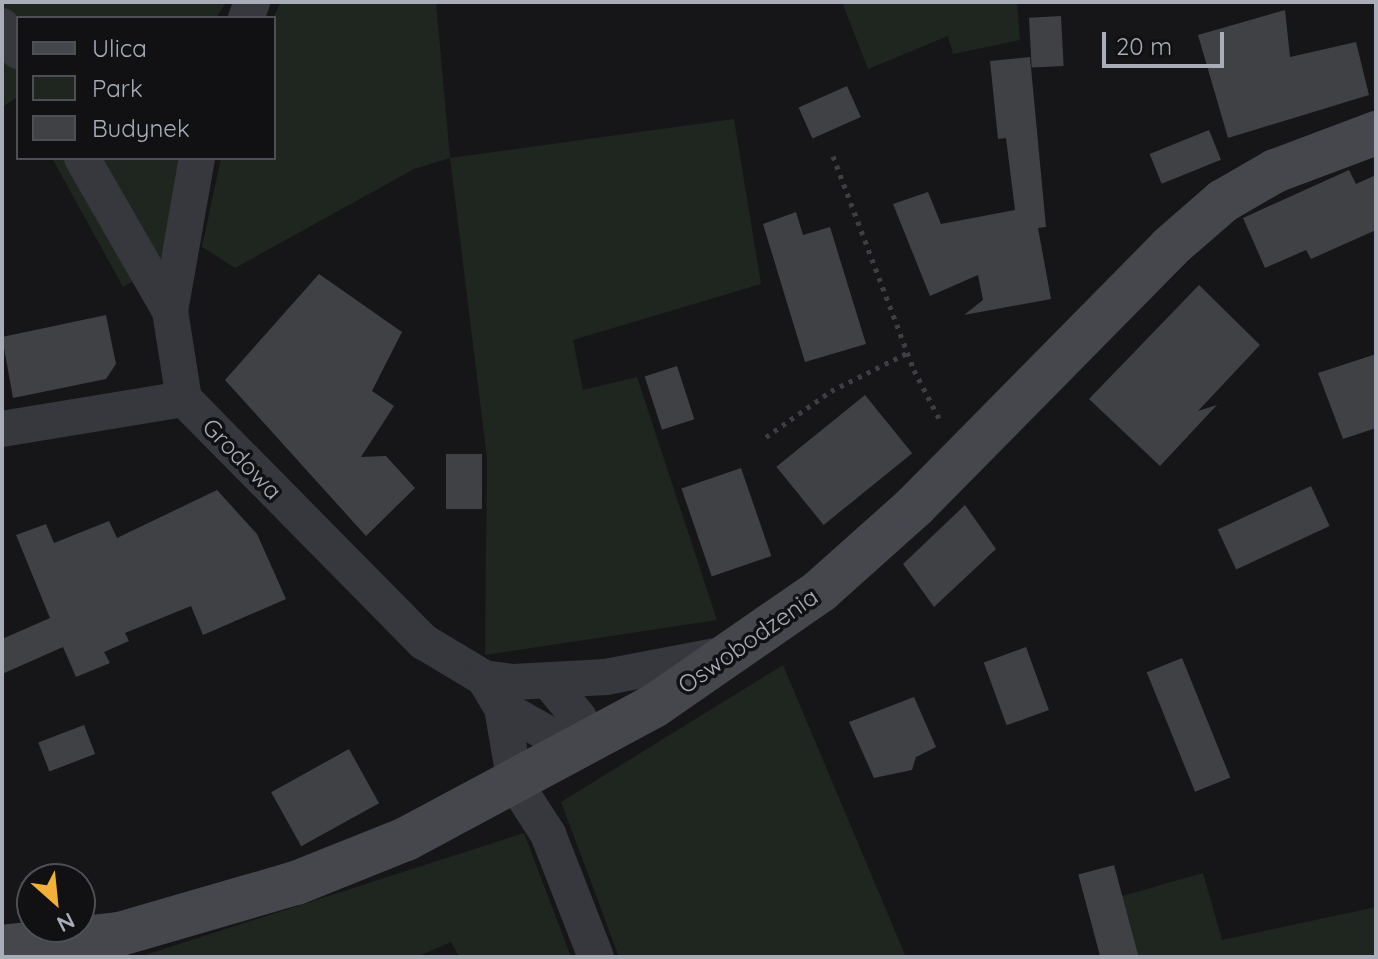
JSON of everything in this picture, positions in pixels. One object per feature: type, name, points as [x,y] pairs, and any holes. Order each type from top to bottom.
[{"type":"street","points":[[2,26],[16,48]]},
{"type":"street","name":"Oswobodzenia","points":[[2,947],[120,934],[212,910],[406,839],[577,750],[738,652],[820,591],[966,454],[1170,247],[1223,201],[1275,171],[1376,133]]},
{"type":"street","points":[[83,160],[170,311]]},
{"type":"street","name":"Grodowa","points":[[197,160],[170,311],[184,399],[424,642],[577,750]]},
{"type":"street","points":[[2,429],[184,399]]},
{"type":"street","name":"Grodowa","points":[[493,693],[738,652]]},
{"type":"street","points":[[551,684],[579,718],[585,739],[577,750]]},
{"type":"street","points":[[493,693],[515,783],[548,834],[596,957]]},
{"type":"path","points":[[833,156],[907,353],[937,418],[966,454]]},
{"type":"path","points":[[766,437],[831,391],[907,353]]},
{"type":"green space","points":[[2,2],[226,2],[217,16],[16,16],[16,98],[2,107]]},
{"type":"green space","points":[[281,2],[436,2],[450,158],[414,169],[235,268],[202,247],[221,160],[276,160],[274,16]]},
{"type":"green space","points":[[842,2],[1017,2],[1020,40],[953,54],[948,36],[868,69]]},
{"type":"green space","points":[[734,119],[761,284],[573,340],[583,390],[637,377],[717,620],[485,655],[487,458],[450,158]]},
{"type":"green space","points":[[53,160],[182,160],[159,267],[123,287]]},
{"type":"green space","points":[[783,665],[906,957],[619,957],[561,802]]},
{"type":"green space","points":[[524,833],[571,957],[459,957],[451,942],[416,957],[139,957]]},
{"type":"green space","points":[[1203,873],[1222,940],[1376,907],[1376,957],[1138,957],[1122,896]]},
{"type":"building","points":[[1285,10],[1290,57],[1356,42],[1369,95],[1228,138],[1198,35]]},
{"type":"building","points":[[1061,16],[1064,66],[1032,68],[1029,18]]},
{"type":"building","points":[[1030,57],[1046,227],[1038,228],[1051,299],[964,315],[983,300],[978,275],[930,296],[893,204],[928,192],[941,224],[1015,210],[1006,138],[998,139],[990,61]]},
{"type":"building","points":[[847,86],[861,117],[812,139],[799,108]]},
{"type":"building","points":[[1209,130],[1221,160],[1162,184],[1150,154]]},
{"type":"building","points":[[1349,170],[1356,184],[1376,175],[1376,230],[1311,259],[1306,250],[1265,268],[1243,218]]},
{"type":"building","points":[[796,212],[803,235],[830,227],[866,344],[805,362],[763,224]]},
{"type":"building","points":[[319,274],[402,332],[372,391],[394,406],[361,457],[386,456],[415,488],[366,536],[225,380]]},
{"type":"building","points":[[1199,285],[1260,345],[1198,411],[1217,405],[1160,466],[1089,399]]},
{"type":"building","points":[[106,315],[116,364],[106,379],[13,398],[2,337]]},
{"type":"building","points":[[1376,354],[1376,428],[1343,439],[1318,373]]},
{"type":"building","points":[[677,366],[694,419],[662,430],[645,377]]},
{"type":"building","points":[[865,395],[912,453],[824,525],[776,467]]},
{"type":"building","points":[[446,454],[482,454],[482,509],[446,509]]},
{"type":"building","points":[[741,468],[771,556],[712,576],[681,489]]},
{"type":"building","points":[[1311,486],[1330,526],[1236,569],[1218,530]]},
{"type":"building","points":[[217,490],[257,534],[286,599],[203,635],[191,606],[125,633],[129,641],[104,652],[110,663],[76,677],[63,647],[2,674],[2,639],[50,618],[16,535],[46,524],[54,543],[109,521],[117,538]]},
{"type":"building","points":[[965,505],[996,549],[934,607],[903,564]]},
{"type":"building","points":[[1026,647],[1049,710],[1007,725],[984,662]]},
{"type":"building","points":[[1182,658],[1230,778],[1195,792],[1147,672]]},
{"type":"building","points":[[914,697],[936,747],[916,757],[912,770],[874,778],[849,722]]},
{"type":"building","points":[[84,725],[95,754],[49,772],[38,743]]},
{"type":"building","points":[[349,749],[379,803],[301,846],[271,792]]},
{"type":"building","points":[[1114,865],[1139,957],[1100,957],[1078,875]]}]
